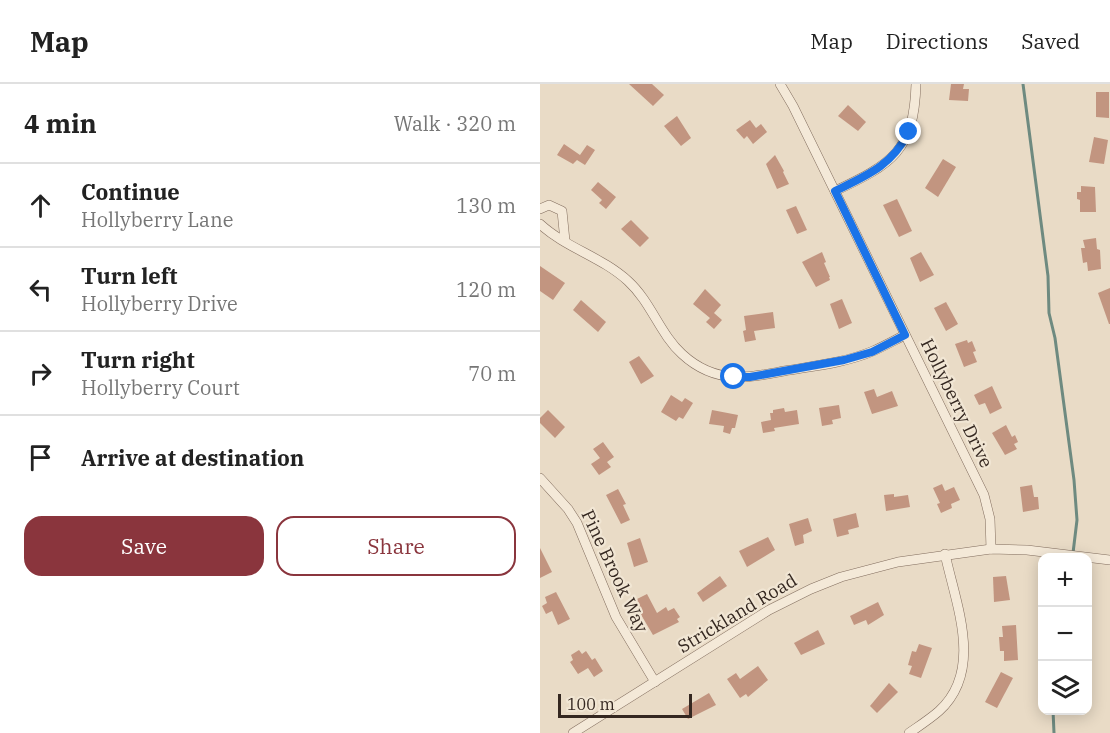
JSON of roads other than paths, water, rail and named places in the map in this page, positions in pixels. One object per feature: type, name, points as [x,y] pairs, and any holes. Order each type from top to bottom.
[{"type":"street","name":"Hollyberry Drive","points":[[780,84],[793,106],[984,495],[990,519],[991,549]]},
{"type":"street","points":[[835,191],[871,174],[896,153],[909,132],[916,84]]},
{"type":"street","points":[[540,209],[549,205],[562,211],[565,241]]},
{"type":"street","points":[[540,224],[626,280],[647,302],[670,340],[681,352],[698,366],[718,375],[750,377],[844,360],[872,352],[905,335]]},
{"type":"street","name":"Pine Brook Way","points":[[540,478],[577,523],[616,617],[655,682]]},
{"type":"street","name":"Strickland Road","points":[[573,733],[769,610],[811,589],[872,568],[945,554],[991,549],[1027,550],[1110,560]]},
{"type":"street","points":[[909,733],[939,711],[950,698],[959,682],[964,662],[965,642],[945,554]]},
{"type":"waterway","points":[[1023,84],[1048,276],[1049,313],[1055,338],[1074,480],[1077,520],[1073,553]]},
{"type":"waterway","points":[[1053,715],[1054,733]]}]
